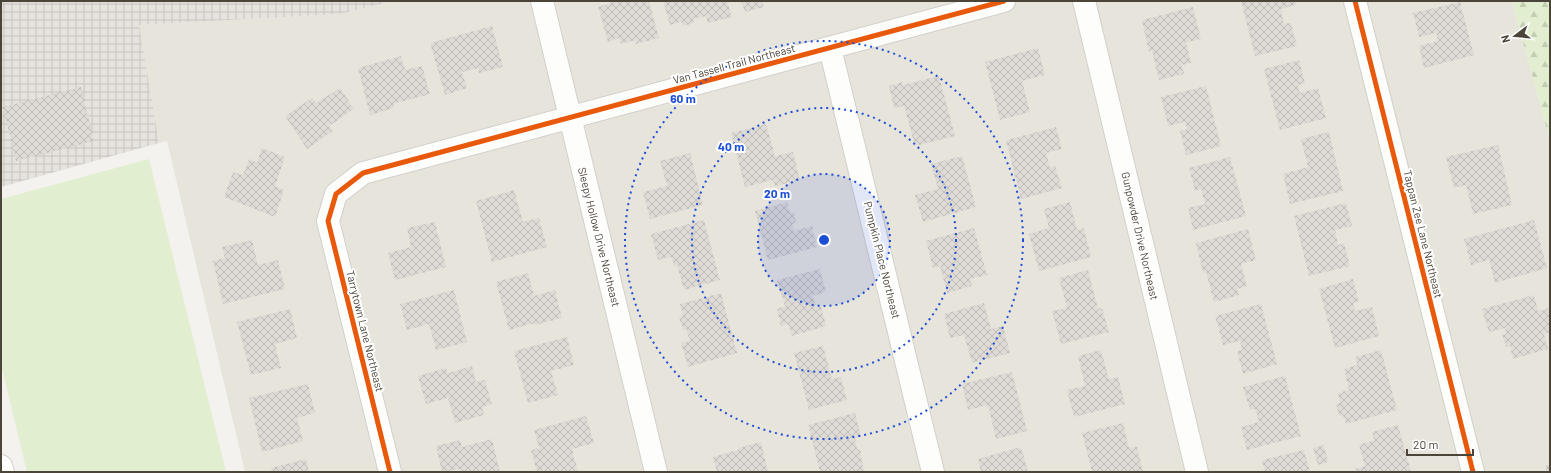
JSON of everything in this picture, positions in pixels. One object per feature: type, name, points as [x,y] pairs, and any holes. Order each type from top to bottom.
[{"type":"street","name":"Sleepy Hollow Drive Northeast","points":[[542,1],[656,472]]},
{"type":"street","name":"Van Tassell Trail Northeast","points":[[336,194],[364,174],[570,117],[1004,1]]},
{"type":"street","name":"Gunpowder Drive Northeast","points":[[1084,1],[1197,472]]},
{"type":"street","name":"Tappan Zee Lane Northeast","points":[[1354,1],[1472,472]]},
{"type":"street","name":"Pumpkin Place Northeast","points":[[830,48],[933,472]]},
{"type":"street","name":"Tarrytown Lane Northeast","points":[[336,194],[328,221],[390,472]]},
{"type":"street","points":[[1,466],[3,472]]},
{"type":"shaded area","points":[[1,1],[393,1],[340,14],[139,25],[159,143],[1,187]]},
{"type":"shaded area","points":[[393,1],[1512,1],[1550,141],[1550,472],[245,472],[167,141],[159,143],[138,25],[340,14]]},
{"type":"green space","points":[[1512,1],[1550,1],[1550,141]]},
{"type":"green space","points":[[149,159],[226,472],[27,472],[1,364],[1,199]]},
{"type":"building","points":[[610,1],[649,1],[659,38],[636,44],[635,40],[621,44],[619,38],[608,42],[598,7],[611,3]]},
{"type":"building","points":[[663,1],[727,1],[732,17],[708,23],[706,16],[693,19],[694,23],[683,26],[681,22],[670,25]]},
{"type":"building","points":[[741,1],[762,1],[764,7],[745,12]]},
{"type":"building","points":[[1241,1],[1295,1],[1296,5],[1281,9],[1284,24],[1291,23],[1297,46],[1255,56]]},
{"type":"building","points":[[1460,2],[1474,55],[1424,68],[1419,46],[1438,41],[1436,33],[1419,37],[1413,13]]},
{"type":"building","points":[[1193,7],[1201,39],[1186,42],[1191,63],[1182,65],[1184,74],[1159,80],[1152,51],[1149,52],[1142,20]]},
{"type":"building","points":[[492,26],[503,67],[479,73],[478,68],[462,72],[467,88],[445,95],[430,43]]},
{"type":"building","points":[[1038,48],[1045,75],[1022,81],[1030,112],[1000,120],[985,62]]},
{"type":"building","points":[[401,56],[405,70],[422,66],[430,94],[393,104],[394,108],[370,115],[358,68]]},
{"type":"building","points":[[1299,60],[1305,83],[1298,85],[1300,93],[1318,88],[1326,118],[1280,130],[1264,69]]},
{"type":"building","points":[[939,76],[955,136],[915,146],[904,106],[894,108],[889,86],[902,82],[903,85]]},
{"type":"building","points":[[1206,86],[1221,146],[1186,155],[1180,131],[1187,129],[1185,122],[1168,126],[1161,97]]},
{"type":"building","points":[[81,87],[94,141],[16,161],[3,107]]},
{"type":"building","points":[[340,88],[354,109],[329,126],[333,131],[307,149],[285,116],[312,98],[316,103]]},
{"type":"building","points":[[766,124],[775,156],[793,152],[800,180],[775,186],[773,180],[745,187],[731,133]]},
{"type":"building","points":[[1056,127],[1062,149],[1046,153],[1050,167],[1055,166],[1062,188],[1021,199],[1006,140]]},
{"type":"building","points":[[1329,132],[1343,191],[1290,204],[1283,174],[1308,167],[1301,139]]},
{"type":"building","points":[[1498,145],[1512,205],[1473,214],[1466,185],[1454,188],[1446,157]]},
{"type":"building","points":[[262,148],[285,157],[275,186],[284,190],[275,217],[224,197],[233,172],[243,175],[249,159],[257,162]]},
{"type":"building","points":[[690,153],[703,205],[650,219],[643,192],[667,186],[660,161]]},
{"type":"building","points":[[962,156],[976,207],[923,222],[915,195],[938,189],[931,164]]},
{"type":"building","points":[[1230,157],[1246,216],[1193,230],[1188,208],[1205,204],[1201,189],[1195,191],[1189,168]]},
{"type":"building","points":[[514,190],[523,222],[539,218],[547,247],[492,262],[476,201]]},
{"type":"building","points":[[787,202],[790,213],[794,212],[796,223],[792,224],[794,231],[812,226],[817,247],[768,260],[755,211]]},
{"type":"building","points":[[1070,202],[1077,230],[1084,228],[1091,257],[1039,271],[1029,234],[1049,228],[1044,209]]},
{"type":"building","points":[[1346,203],[1352,226],[1335,230],[1338,245],[1344,243],[1350,266],[1309,276],[1294,216]]},
{"type":"building","points":[[704,220],[720,280],[684,290],[677,265],[674,266],[671,257],[658,260],[651,234]]},
{"type":"building","points":[[1534,220],[1547,268],[1495,283],[1489,260],[1471,265],[1464,239]]},
{"type":"building","points":[[435,222],[446,267],[395,280],[388,253],[411,247],[407,228]]},
{"type":"building","points":[[974,228],[987,275],[970,279],[972,286],[947,293],[940,266],[933,268],[926,241]]},
{"type":"building","points":[[1248,229],[1256,260],[1241,264],[1247,286],[1237,289],[1239,295],[1214,302],[1206,272],[1203,273],[1196,243]]},
{"type":"building","points":[[252,240],[258,265],[278,260],[285,289],[223,304],[213,261],[225,258],[222,247]]},
{"type":"building","points":[[820,269],[826,292],[813,296],[816,307],[821,306],[826,326],[792,336],[788,324],[781,326],[777,309],[785,306],[777,280]]},
{"type":"building","points":[[1088,270],[1098,309],[1102,308],[1109,332],[1061,344],[1052,311],[1067,308],[1059,278]]},
{"type":"building","points":[[528,273],[534,296],[555,290],[562,318],[509,330],[496,282]]},
{"type":"building","points":[[1353,279],[1359,301],[1353,303],[1355,311],[1372,307],[1379,336],[1335,348],[1319,289]]},
{"type":"building","points":[[454,290],[467,342],[436,350],[429,324],[407,330],[400,304]]},
{"type":"building","points":[[721,293],[737,353],[688,367],[681,343],[690,341],[686,329],[683,330],[679,317],[683,316],[680,304]]},
{"type":"building","points":[[1534,295],[1538,311],[1550,308],[1550,332],[1544,334],[1548,349],[1513,359],[1510,346],[1506,347],[1502,335],[1506,334],[1505,328],[1489,332],[1482,309]]},
{"type":"building","points":[[984,303],[991,329],[1003,326],[1010,353],[972,363],[964,335],[950,338],[944,314]]},
{"type":"building","points":[[1261,304],[1277,364],[1243,374],[1237,351],[1242,350],[1240,341],[1223,345],[1215,316]]},
{"type":"building","points":[[290,309],[297,338],[275,344],[281,368],[251,375],[237,322]]},
{"type":"building","points":[[567,337],[574,365],[551,371],[558,395],[528,403],[514,351]]},
{"type":"building","points":[[823,346],[832,379],[841,377],[847,400],[809,410],[794,353]]},
{"type":"building","points":[[1101,350],[1109,379],[1118,377],[1125,404],[1074,417],[1067,390],[1085,386],[1078,356]]},
{"type":"building","points":[[1381,350],[1397,410],[1346,424],[1343,415],[1339,416],[1336,404],[1340,403],[1338,393],[1349,390],[1344,369],[1357,365],[1355,357]]},
{"type":"building","points":[[472,366],[476,382],[485,380],[492,404],[482,407],[484,415],[455,423],[448,398],[426,404],[418,376],[446,368],[448,373]]},
{"type":"building","points":[[1012,372],[1027,431],[996,439],[988,405],[968,410],[962,384]]},
{"type":"building","points":[[1285,376],[1301,436],[1247,450],[1241,427],[1259,422],[1255,409],[1250,410],[1243,387]]},
{"type":"building","points":[[308,384],[315,413],[297,418],[303,441],[262,452],[249,398]]},
{"type":"building","points":[[855,413],[861,436],[855,438],[857,449],[860,449],[864,472],[820,472],[808,425]]},
{"type":"building","points":[[586,416],[594,443],[572,449],[578,472],[545,472],[544,470],[537,472],[531,450],[539,448],[534,430]]},
{"type":"building","points":[[1123,423],[1129,448],[1137,447],[1143,472],[1092,472],[1082,433]]},
{"type":"building","points":[[1398,425],[1411,472],[1356,472],[1355,469],[1365,466],[1359,445],[1374,440],[1372,432]]},
{"type":"building","points":[[492,439],[500,472],[462,472],[461,469],[442,472],[436,446],[460,440],[462,447]]},
{"type":"building","points":[[761,442],[768,472],[717,472],[713,457]]},
{"type":"building","points":[[1324,445],[1328,462],[1318,465],[1313,448]]},
{"type":"building","points":[[1021,447],[1028,472],[981,472],[978,459]]},
{"type":"building","points":[[1304,450],[1310,472],[1265,472],[1262,460]]},
{"type":"building","points":[[306,459],[309,472],[272,472],[271,468]]},
{"type":"building","points":[[1546,465],[1550,465],[1550,472],[1546,472]]},
{"type":"cycle path","points":[[390,472],[328,221],[336,194],[363,173],[1004,1]]},
{"type":"cycle path","points":[[1355,1],[1473,472]]}]
